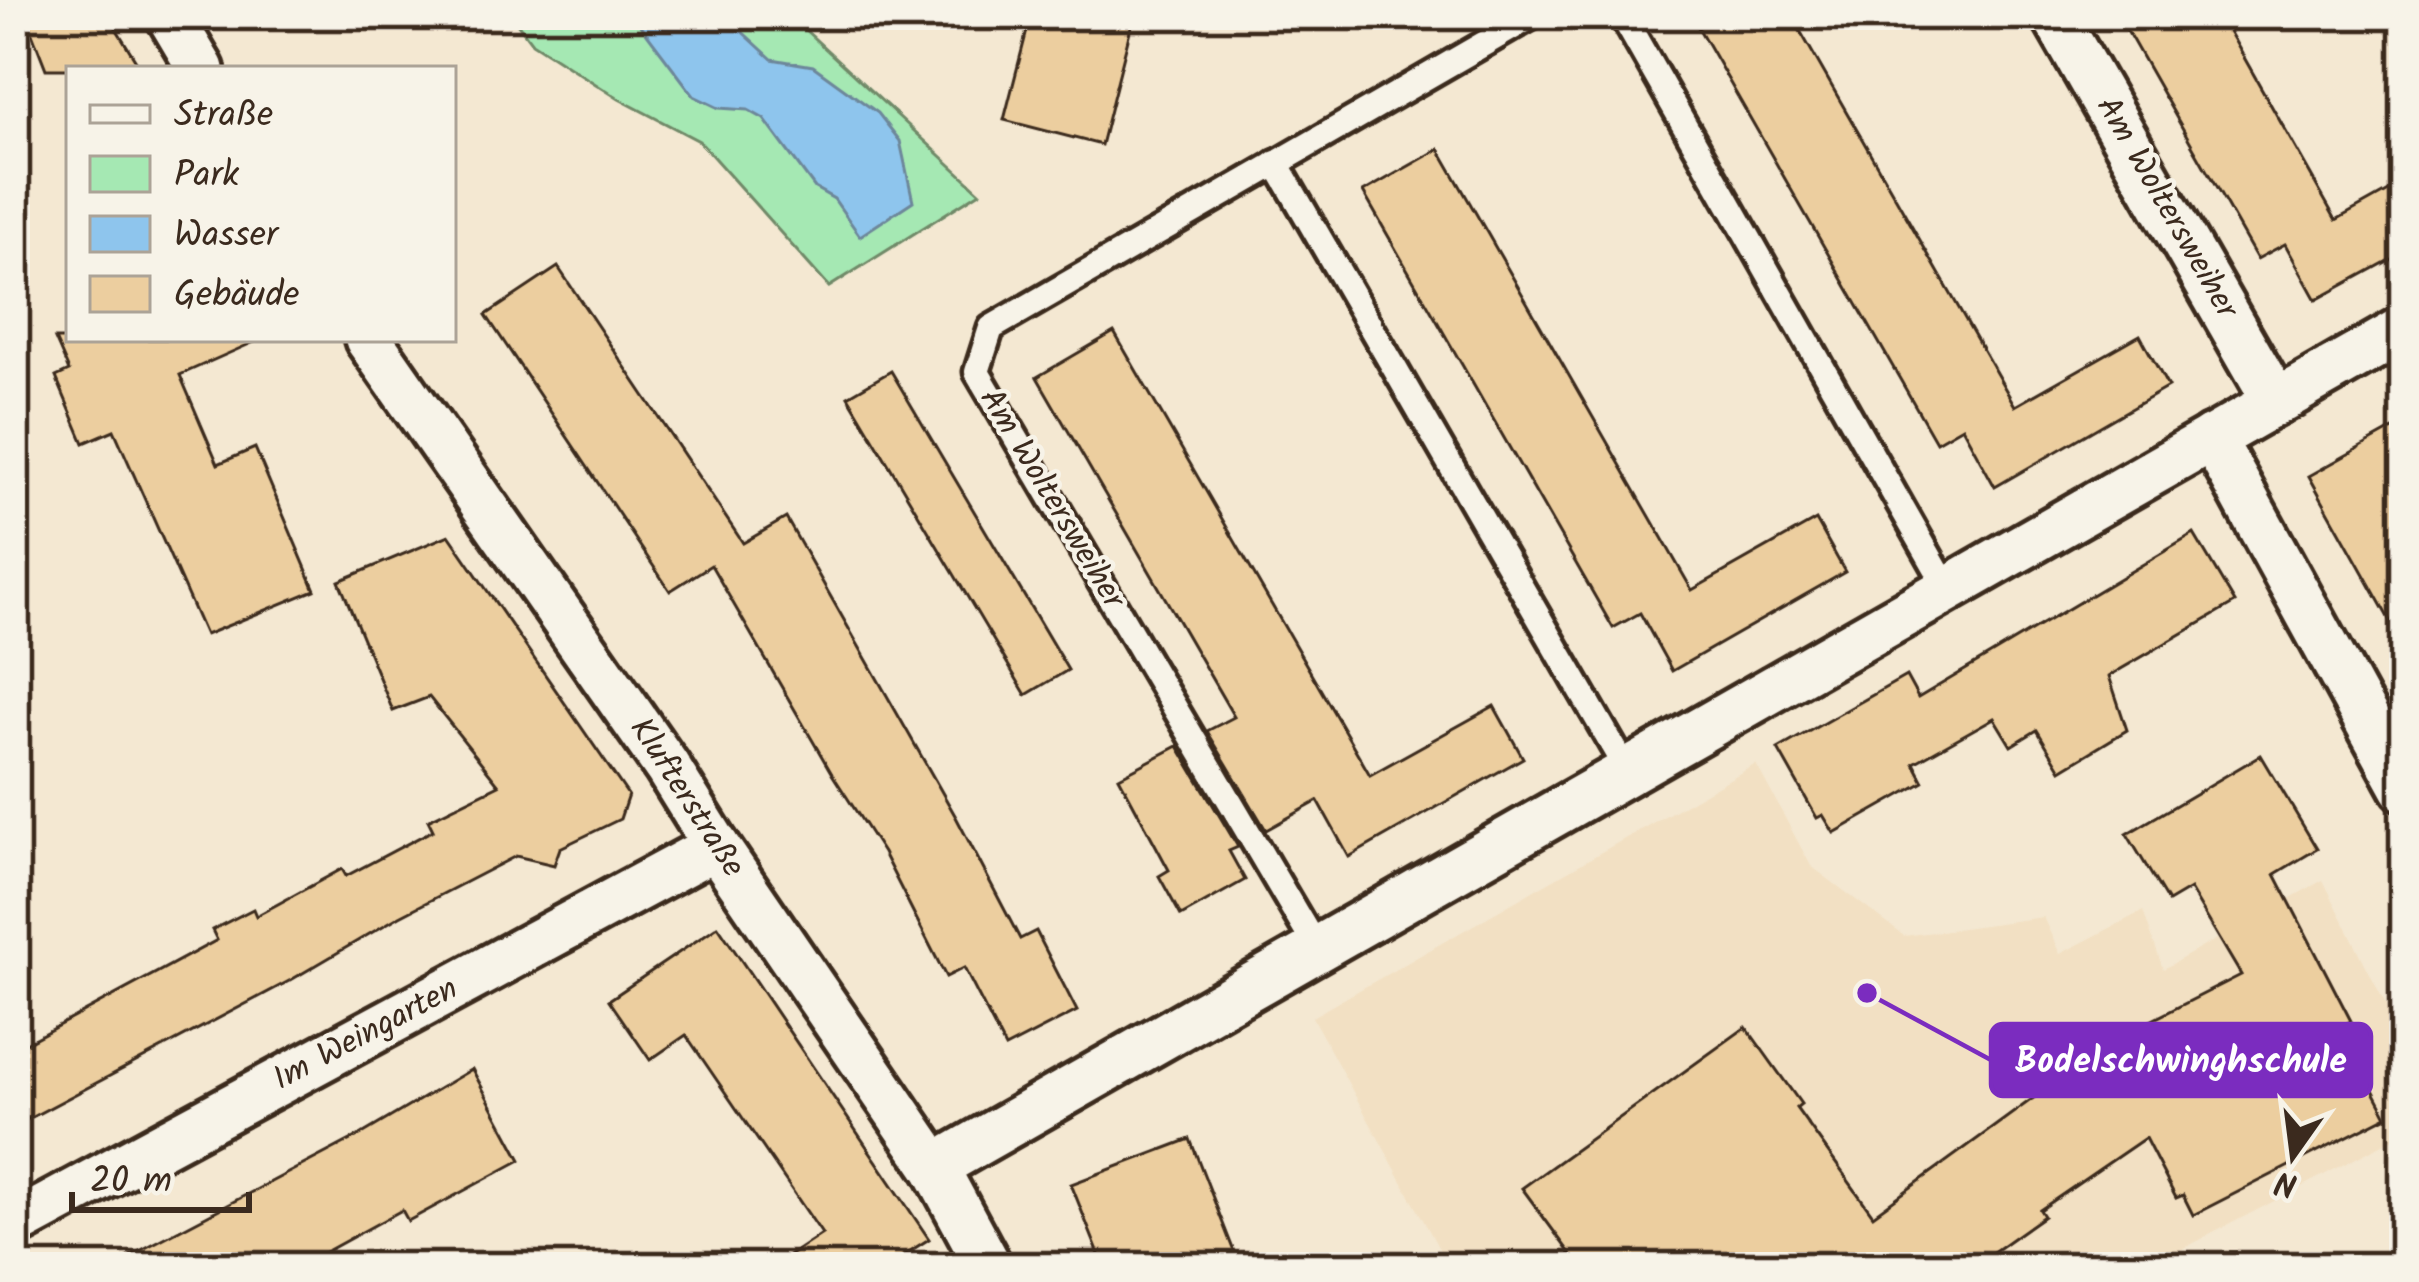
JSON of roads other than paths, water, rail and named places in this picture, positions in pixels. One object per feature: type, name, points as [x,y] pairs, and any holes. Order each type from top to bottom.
[{"type":"street","points":[[170,15],[198,66]]},
{"type":"street","name":"Am Woltersweiher","points":[[2054,15],[2276,402]]},
{"type":"street","points":[[935,1167],[2404,328]]},
{"type":"street","name":"Klufterstraße","points":[[370,342],[667,767],[935,1167],[989,1267]]},
{"type":"street","points":[[2212,438],[2404,788]]},
{"type":"street","name":"Im Weingarten","points":[[15,1224],[716,846]]},
{"type":"lane","name":"Am Woltersweiher","points":[[1317,949],[977,372],[991,328],[1534,15]]},
{"type":"lane","points":[[1622,15],[1948,589]]},
{"type":"lane","points":[[1276,163],[1628,772]]},
{"type":"water","points":[[633,15],[724,15],[772,59],[813,66],[878,113],[900,141],[913,201],[860,236],[834,199],[815,188],[764,119],[694,96]]},
{"type":"place","name":"Bodelschwinghschule","points":[[1867,993]]}]
